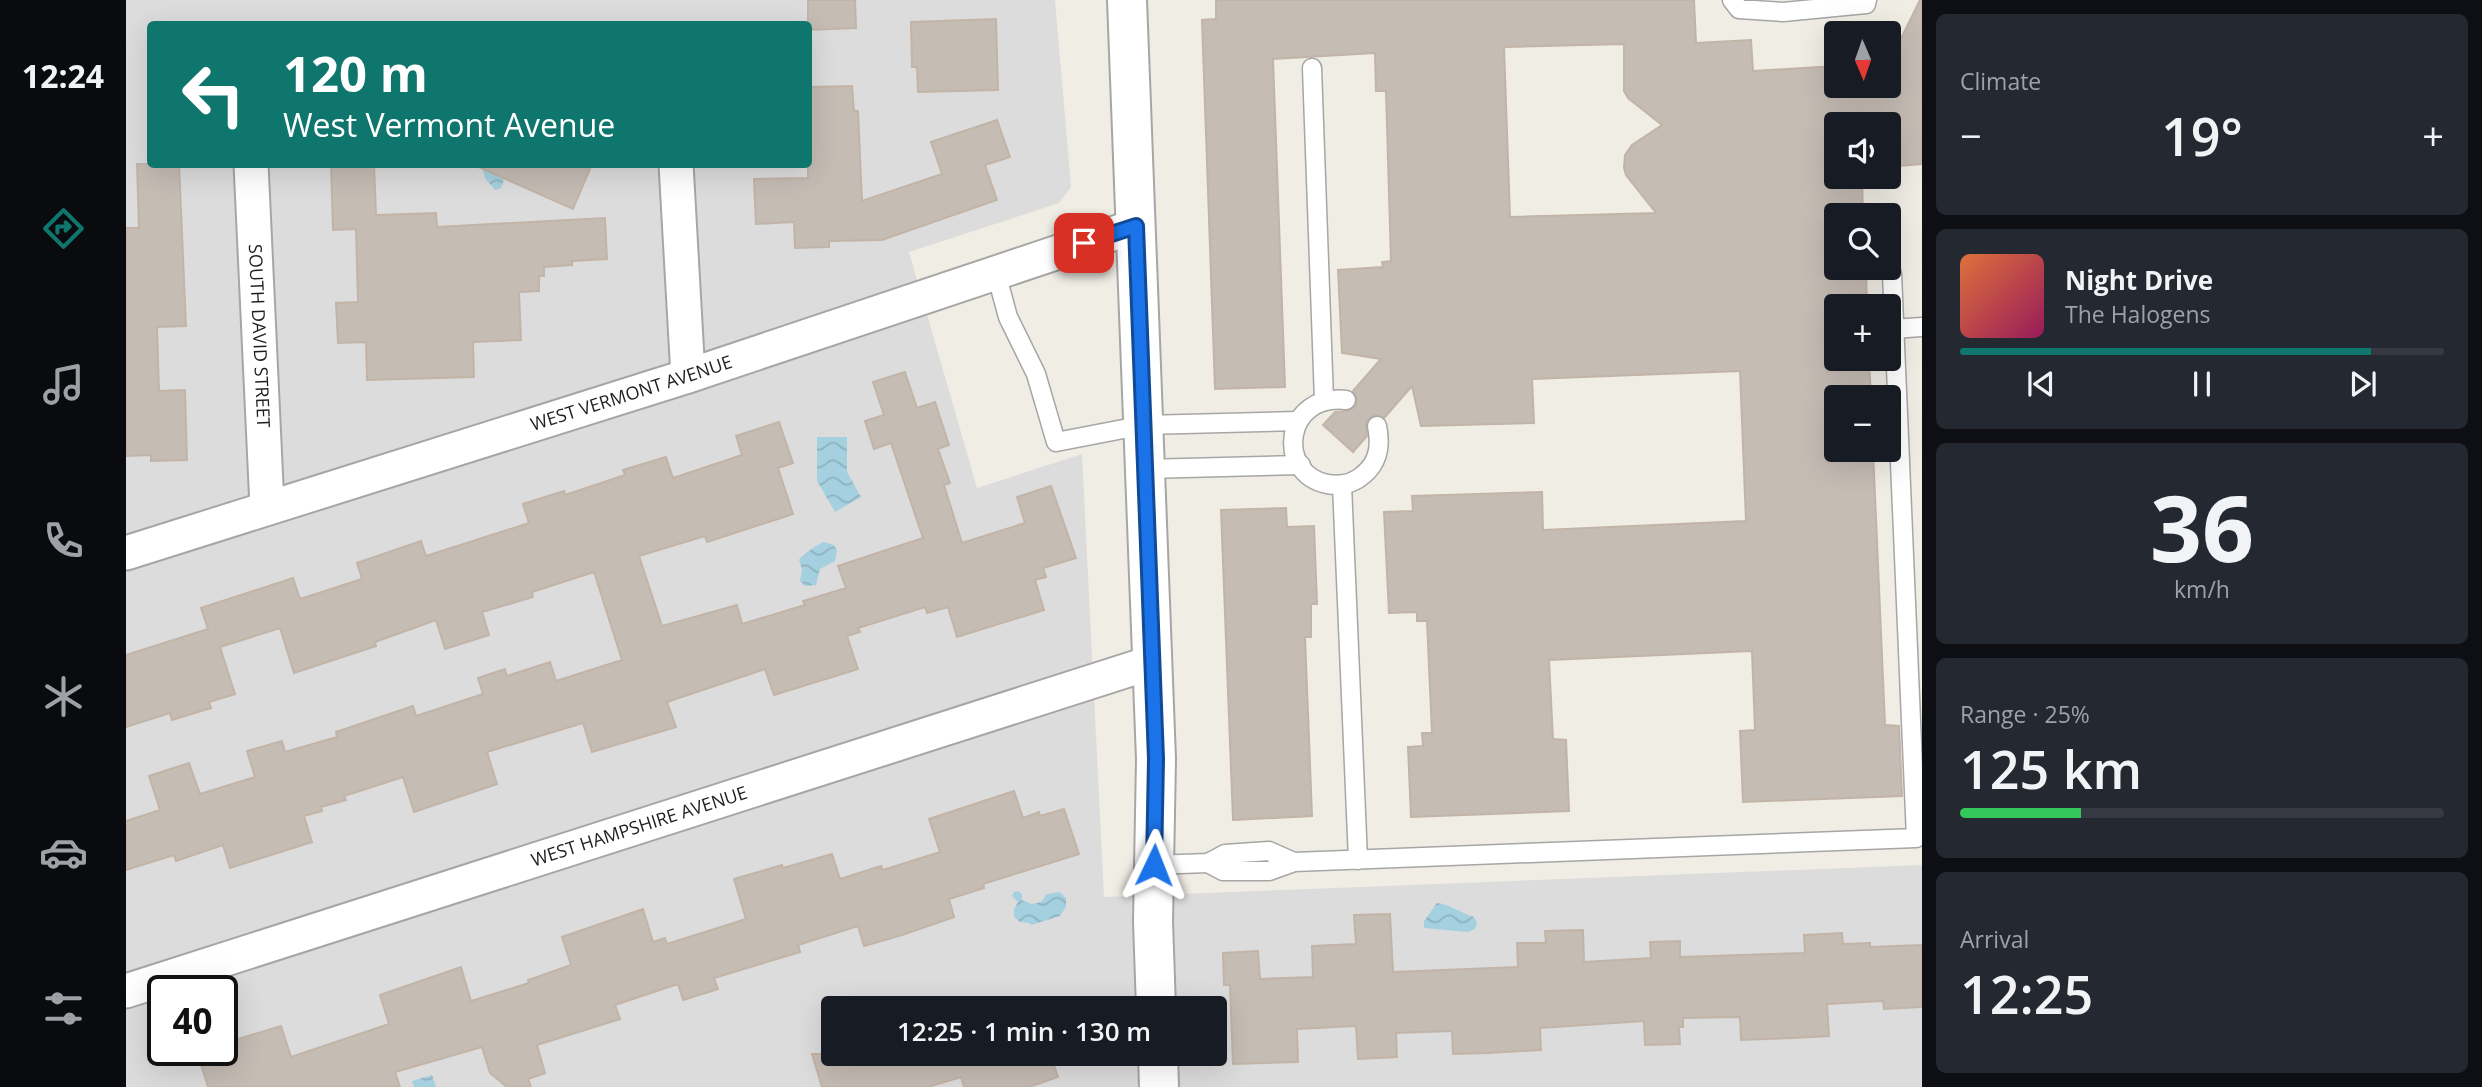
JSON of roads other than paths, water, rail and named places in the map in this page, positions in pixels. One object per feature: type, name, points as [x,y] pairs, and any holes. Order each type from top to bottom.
[{"type":"street","points":[[1127,0],[1156,759],[1153,922],[1156,996]]},
{"type":"street","name":"SOUTH DAVID STREET","points":[[251,168],[267,507]]},
{"type":"street","points":[[676,168],[688,376]]},
{"type":"street","name":"WEST VERMONT AVENUE","points":[[126,553],[688,376],[1136,226]]},
{"type":"street","name":"WEST HAMPSHIRE AVENUE","points":[[126,990],[1153,662]]},
{"type":"street","points":[[1159,1066],[1160,1087]]},
{"type":"lane","points":[[1732,0],[1739,9],[1783,12],[1866,4],[1867,0]]},
{"type":"lane","points":[[1312,68],[1324,400]]},
{"type":"lane","points":[[996,273],[1008,317],[1036,374],[1056,442],[1144,425],[1298,421]]},
{"type":"lane","points":[[1901,328],[1922,327]]},
{"type":"lane","points":[[1154,865],[1208,863],[1225,854],[1269,851],[1294,862],[1919,838],[1896,371]]},
{"type":"lane","points":[[1346,400],[1324,400],[1306,410],[1298,421],[1293,448],[1307,474],[1320,482],[1342,485],[1363,476],[1373,465],[1379,452],[1377,426]]},
{"type":"lane","points":[[1145,469],[1301,465]]},
{"type":"lane","points":[[1342,485],[1357,860]]},
{"type":"water","points":[[483,168],[505,177],[501,188],[495,190],[485,178]]},
{"type":"water","points":[[817,437],[847,437],[847,472],[861,497],[835,512],[817,481]]},
{"type":"water","points":[[824,542],[834,545],[837,551],[835,561],[820,569],[816,585],[805,586],[800,581],[802,569],[799,560]]},
{"type":"water","points":[[1018,891],[1022,894],[1022,900],[1032,904],[1041,902],[1047,894],[1060,892],[1066,898],[1066,907],[1060,916],[1031,925],[1020,922],[1014,917],[1018,902],[1012,896]]},
{"type":"water","points":[[1437,903],[1474,917],[1477,923],[1475,929],[1468,932],[1424,928],[1424,921]]},
{"type":"water","points":[[432,1075],[436,1087],[414,1087],[412,1081]]}]
